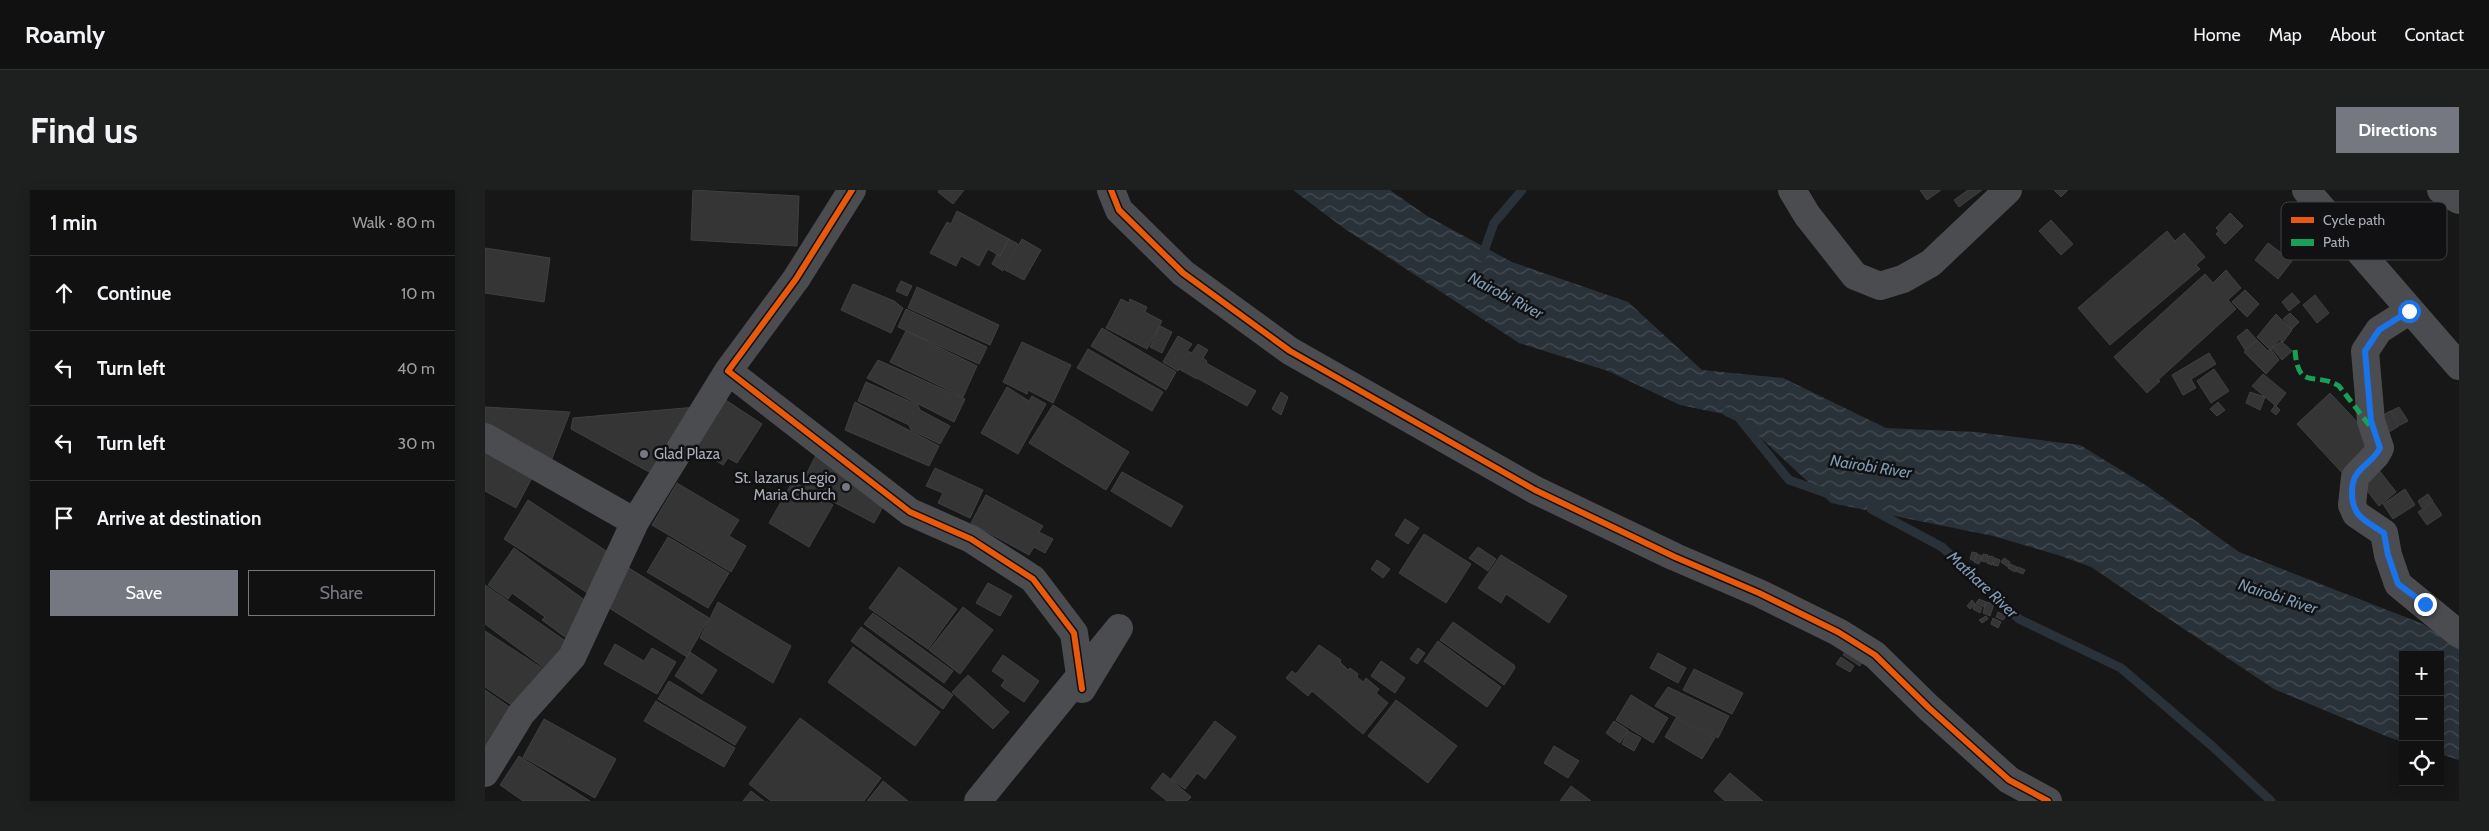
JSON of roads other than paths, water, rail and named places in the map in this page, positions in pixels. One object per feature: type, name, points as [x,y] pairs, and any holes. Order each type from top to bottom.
[{"type":"street","points":[[485,773],[521,714],[572,657],[635,522],[728,372],[796,279],[851,190]]},
{"type":"street","points":[[1111,190],[1119,210],[1183,273],[1290,351],[1535,490],[1839,632],[1875,655],[1929,708],[2009,780],[2048,801]]},
{"type":"street","points":[[1792,190],[1807,215],[1855,276],[1880,286],[1903,278],[1931,263],[2008,190]]},
{"type":"street","points":[[2306,190],[2316,202]]},
{"type":"street","points":[[2441,190],[2459,200]]},
{"type":"street","points":[[2366,260],[2459,366]]},
{"type":"street","points":[[2409,311],[2379,330],[2365,351],[2371,421],[2380,448],[2376,456],[2355,477],[2352,487],[2352,505],[2356,514],[2384,533],[2388,555],[2398,584],[2459,634]]},
{"type":"street","points":[[728,372],[910,512],[971,539],[1033,579],[1074,633],[1079,670],[1081,680],[1082,689],[1119,628],[1088,665],[1082,673],[1076,680],[1064,696],[978,801]]},
{"type":"street","points":[[485,437],[635,522]]},
{"type":"water","name":"Nairobi River","points":[[1293,190],[1390,190],[1427,216],[1512,262],[1628,302],[1702,370],[1783,378],[1886,428],[1976,432],[2080,445],[2147,486],[2239,552],[2423,624],[2459,647],[2459,760],[2444,755],[2444,651],[2399,651],[2399,741],[2388,737],[2274,689],[2091,567],[1993,536],[1831,503],[1738,417],[1680,405],[1608,371],[1519,343],[1345,229]]},
{"type":"waterway","points":[[1482,257],[1494,223],[1522,190]]},
{"type":"waterway","name":"Mathare River","points":[[1727,412],[1738,417],[1789,480],[1826,493]]},
{"type":"waterway","name":"Mathare River","points":[[1871,509],[1942,547],[2019,619],[2121,668],[2212,746],[2271,801]]},
{"type":"place","name":"Glad Plaza","points":[[644,454]]},
{"type":"place","name":"St. lazarus Legio Maria Church","points":[[846,487]]}]
